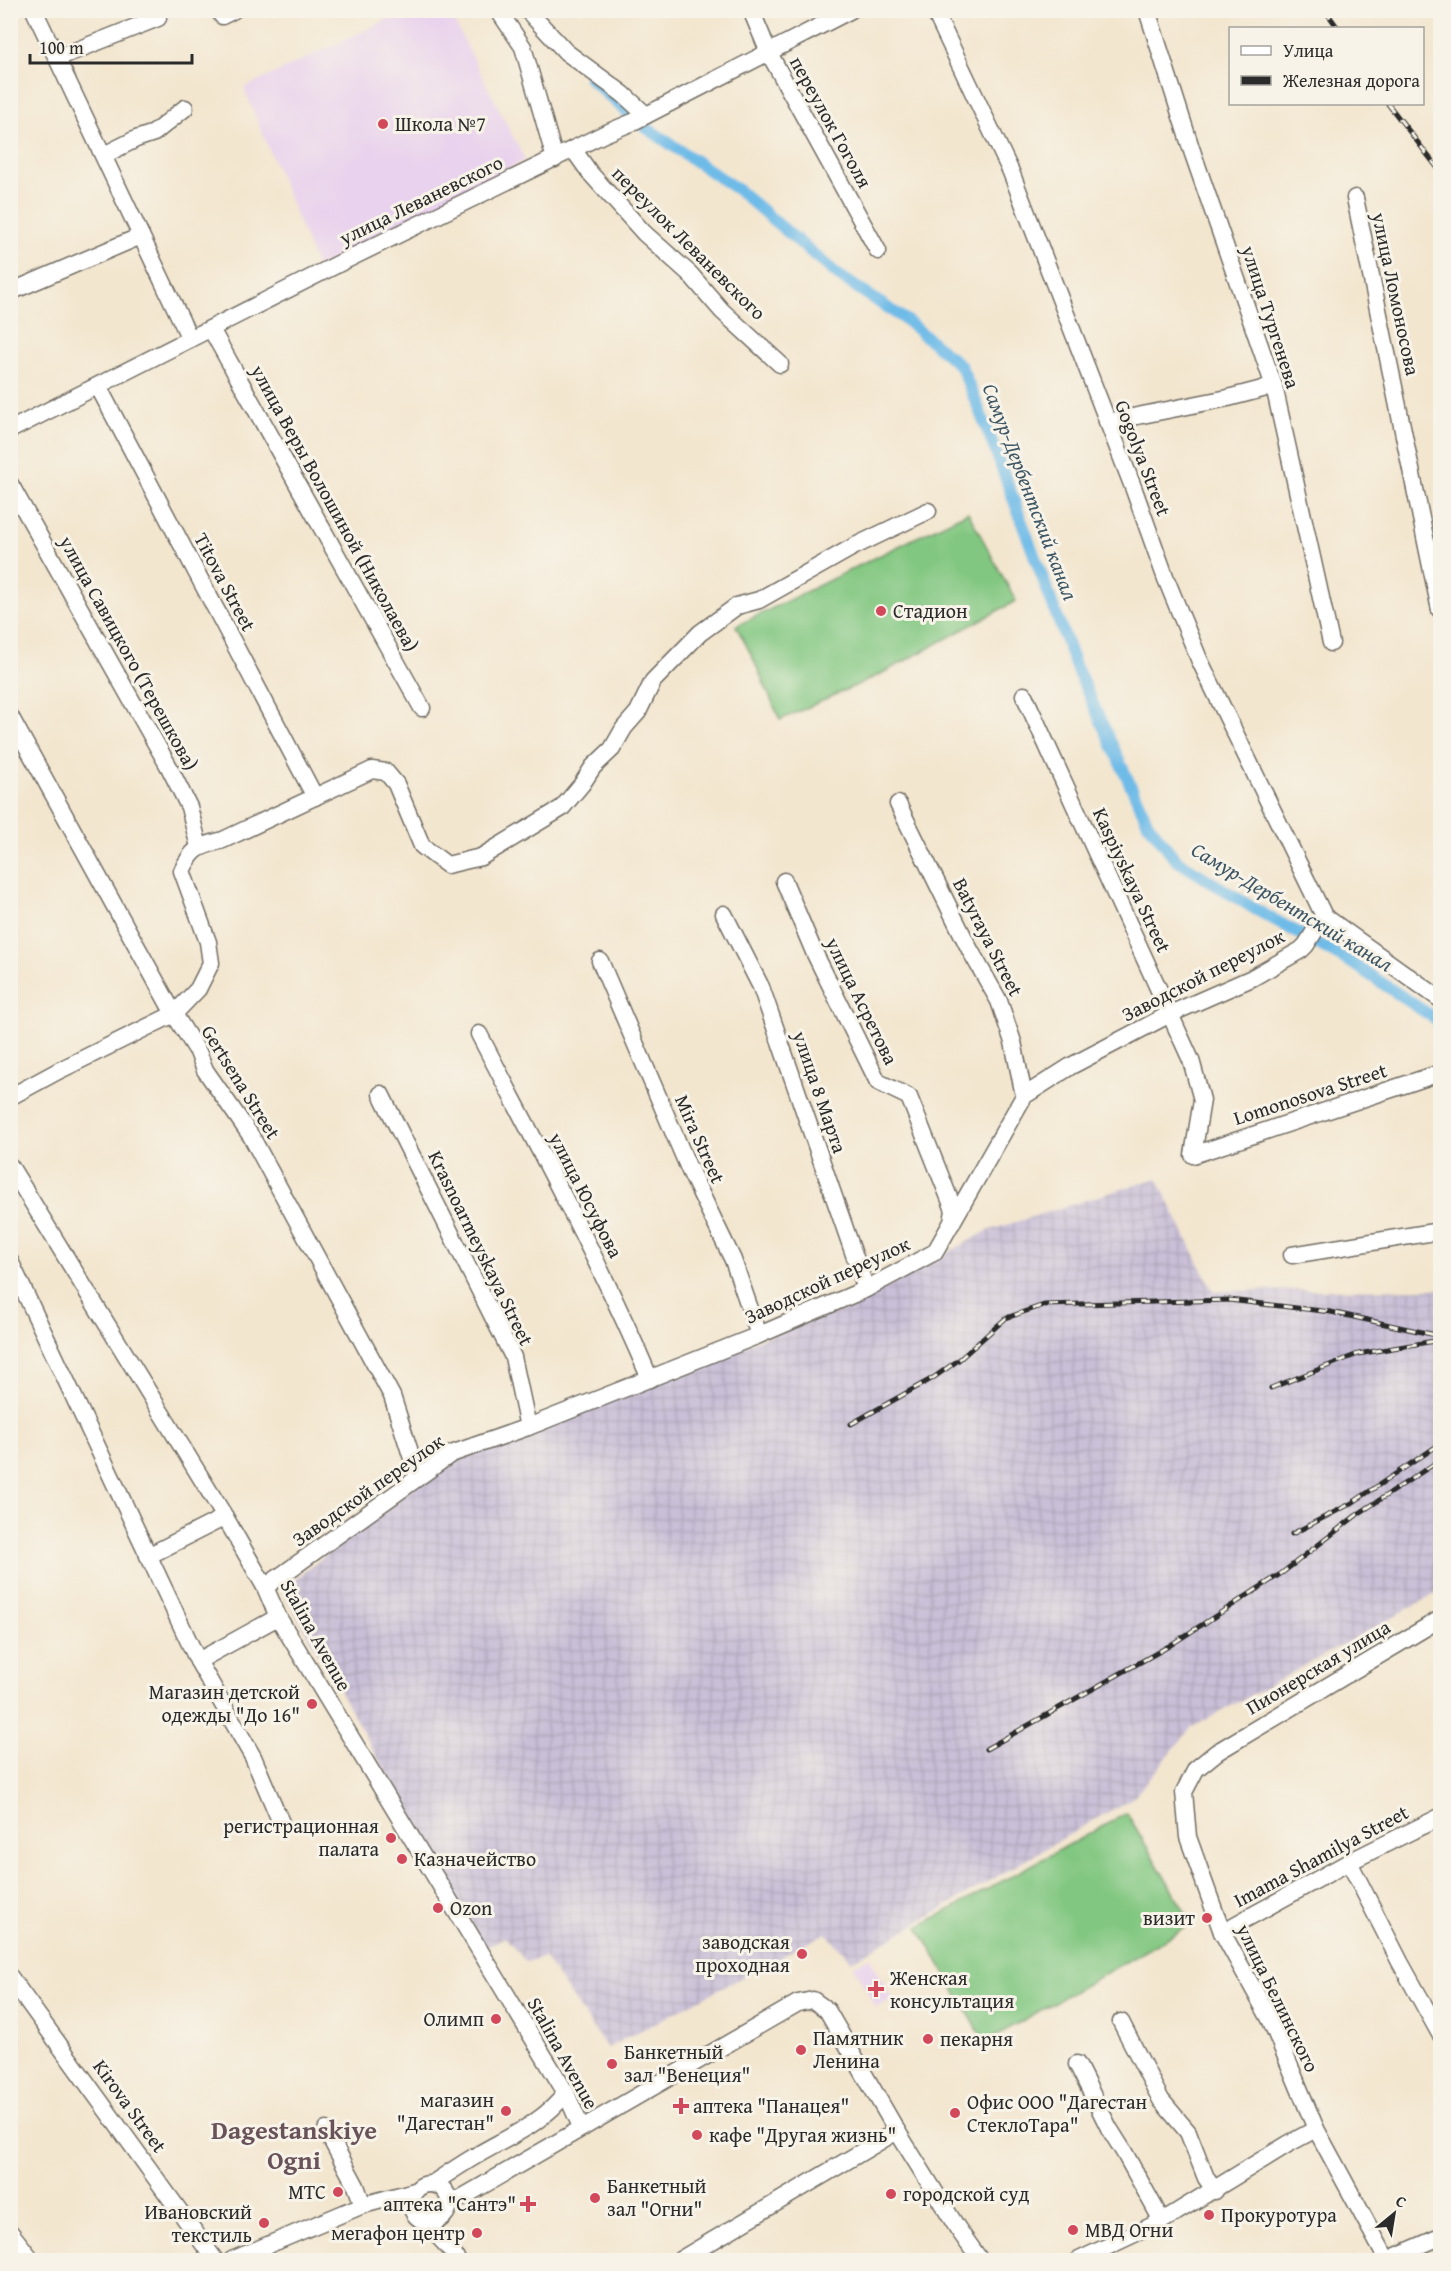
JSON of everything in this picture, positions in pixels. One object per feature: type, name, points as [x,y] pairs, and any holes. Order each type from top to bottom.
[{"type":"street","points":[[34,10],[190,339]]},
{"type":"street","points":[[498,10],[523,47],[555,159]]},
{"type":"street","points":[[526,10],[566,52],[623,94],[640,118]]},
{"type":"street","name":"переулок Гоголя","points":[[751,10],[769,53],[878,251]]},
{"type":"street","name":"улица Леваневского","points":[[10,430],[342,262],[640,118],[851,10]]},
{"type":"street","name":"Gogolya Street","points":[[934,10],[1011,172],[1133,487],[1166,579],[1200,659],[1321,921]]},
{"type":"street","name":"улица Тургенева","points":[[1147,10],[1192,151],[1274,386],[1332,643]]},
{"type":"street","points":[[57,58],[158,18]]},
{"type":"street","points":[[104,155],[154,133],[184,108]]},
{"type":"street","name":"переулок Леваневского","points":[[573,149],[590,173],[644,233],[690,274],[722,311],[780,364]]},
{"type":"street","name":"улица Ломоносова","points":[[1354,198],[1440,610]]},
{"type":"street","points":[[10,292],[141,236]]},
{"type":"street","name":"улица Веры Волошиной (Николаева)","points":[[211,329],[422,708]]},
{"type":"street","name":"Titova Street","points":[[98,386],[315,797]]},
{"type":"street","points":[[1107,422],[1228,398],[1274,386]]},
{"type":"street","name":"улица Савицкого (Терешкова)","points":[[10,484],[169,767],[189,807],[198,847]]},
{"type":"street","points":[[10,1097],[174,1014],[198,988],[211,963],[208,942],[182,871],[190,854],[198,847],[223,840],[372,770],[386,772],[396,784],[422,846],[447,865],[481,856],[562,808],[593,767],[612,749],[624,728],[638,712],[653,681],[700,633],[737,606],[759,600],[853,547],[928,511]]},
{"type":"street","name":"Kaspiyskaya Street","points":[[1024,695],[1191,1060],[1202,1100],[1193,1155]]},
{"type":"street","name":"Gertsena Street","points":[[10,716],[174,1014],[198,1052],[205,1070],[251,1136],[392,1396],[418,1477]]},
{"type":"street","name":"Batyraya Street","points":[[898,804],[970,950],[999,1001],[1013,1042],[1024,1096]]},
{"type":"street","name":"улица Асретова","points":[[784,881],[814,952],[878,1082],[909,1097],[954,1210],[952,1223]]},
{"type":"street","name":"улица 8 Марта","points":[[724,914],[761,987],[866,1289]]},
{"type":"street","points":[[1321,921],[1440,999]]},
{"type":"street","name":"Заводской переулок","points":[[265,1587],[451,1454],[528,1427],[759,1335],[866,1289],[935,1252],[1024,1096],[1071,1066],[1170,1014],[1252,978],[1306,945],[1321,921]]},
{"type":"street","name":"Mira Street","points":[[600,961],[690,1171],[733,1260],[759,1335]]},
{"type":"street","name":"улица Юсуфова","points":[[478,1034],[624,1317],[650,1379]]},
{"type":"street","name":"Lomonosova Street","points":[[1193,1155],[1440,1073]]},
{"type":"street","name":"Krasnoarmeyskaya Street","points":[[381,1094],[513,1357],[528,1427]]},
{"type":"street","name":"Stalina Avenue","points":[[10,1166],[225,1517],[265,1587],[278,1617],[566,2094],[581,2127]]},
{"type":"street","points":[[1292,1255],[1440,1231]]},
{"type":"street","points":[[10,1261],[198,1661],[253,1757],[282,1825]]},
{"type":"street","points":[[148,1556],[225,1517]]},
{"type":"street","points":[[198,1661],[278,1617]]},
{"type":"street","name":"Пионерская улица","points":[[1217,1752],[1440,1619]]},
{"type":"street","name":"улица Белинского","points":[[1217,1752],[1196,1769],[1184,1792],[1188,1837],[1222,1932],[1271,2021],[1316,2129],[1387,2260]]},
{"type":"street","name":"Imama Shamilya Street","points":[[1222,1932],[1349,1862],[1440,1817]]},
{"type":"street","points":[[1349,1862],[1440,2034]]},
{"type":"street","name":"Kirova Street","points":[[10,1977],[215,2260]]},
{"type":"street","points":[[368,2204],[389,2205],[423,2220],[437,2221],[448,2208],[581,2127],[670,2079],[798,2003],[813,2000],[827,2010],[897,2131],[957,2229],[980,2260]]},
{"type":"street","points":[[1120,2022],[1161,2100],[1188,2132],[1206,2178],[1215,2191]]},
{"type":"street","points":[[1077,2064],[1109,2128],[1130,2161],[1162,2222]]},
{"type":"street","points":[[232,2260],[368,2204],[415,2192],[423,2186],[432,2184],[477,2155],[534,2124],[554,2110],[566,2094]]},
{"type":"street","points":[[1079,2260],[1162,2222],[1316,2129]]},
{"type":"street","points":[[326,2130],[368,2204]]},
{"type":"street","points":[[680,2260],[703,2255],[897,2131]]},
{"type":"street","points":[[432,2184],[446,2193],[454,2255]]},
{"type":"street","points":[[415,2192],[411,2204],[412,2210],[454,2255]]},
{"type":"street","points":[[10,2232],[32,2260]]},
{"type":"street","points":[[1387,2260],[1440,2237]]},
{"type":"shaded area","name":"Школа №7","points":[[406,11],[449,11],[525,160],[317,267],[244,88]]},
{"type":"shaded area","points":[[1157,1178],[1213,1291],[1440,1289],[1440,1591],[1191,1728],[1134,1797],[852,1961],[826,1933],[607,2048],[544,1957],[526,1962],[505,1937],[485,1948],[282,1589],[445,1463],[870,1296],[987,1231]]},
{"type":"shaded area","name":"Женская консультация","points":[[869,1957],[892,1999],[876,2008],[853,1966]]},
{"type":"green space","name":"Стадион","points":[[968,512],[1016,601],[877,676],[780,720],[736,626]]},
{"type":"green space","points":[[1127,1813],[1192,1924],[985,2042],[918,1927]]},
{"type":"waterway","name":"Самур-Дербентский канал","points":[[590,78],[638,122],[738,190],[838,275],[906,320],[961,366],[991,439],[1075,665],[1148,823],[1176,860],[1253,908],[1352,963],[1440,1022]]},
{"type":"railway","points":[[1325,10],[1337,27]]},
{"type":"railway","points":[[1389,105],[1440,171]]},
{"type":"railway","points":[[851,1424],[933,1378],[960,1359],[1006,1318],[1044,1305],[1229,1300],[1331,1312],[1440,1336]]},
{"type":"railway","points":[[1271,1388],[1358,1354],[1440,1340]]},
{"type":"railway","points":[[1292,1534],[1352,1503],[1440,1444]]},
{"type":"railway","points":[[986,1749],[1169,1646],[1282,1573],[1358,1514],[1440,1460]]},
{"type":"place","name":"Школа №7","points":[[383,124]]},
{"type":"place","name":"Стадион","points":[[881,611]]},
{"type":"place","name":"Магазин детской одежды \"До 16\"","points":[[312,1704]]},
{"type":"place","name":"регистрационная палата","points":[[391,1838]]},
{"type":"place","name":"Казначейство","points":[[402,1859]]},
{"type":"place","name":"Ozon","points":[[438,1908]]},
{"type":"place","name":"визит","points":[[1207,1918]]},
{"type":"place","name":"заводская проходная","points":[[802,1954]]},
{"type":"place","name":"Женская консультация","points":[[876,1989]]},
{"type":"place","name":"Олимп","points":[[496,2019]]},
{"type":"place","name":"пекарня","points":[[928,2039]]},
{"type":"place","name":"Памятник Ленина","points":[[801,2050]]},
{"type":"place","name":"Банкетный зал \"Венеция\"","points":[[612,2064]]},
{"type":"place","name":"аптека \"Панацея\"","points":[[681,2106]]},
{"type":"place","name":"магазин \"Дагестан\"","points":[[506,2111]]},
{"type":"place","name":"Офис ООО \"Дагестан СтеклоТара\"","points":[[955,2113]]},
{"type":"place","name":"кафе \"Другая жизнь\"","points":[[697,2135]]},
{"type":"place","name":"МТС","points":[[338,2192]]},
{"type":"place","name":"городской суд","points":[[891,2194]]},
{"type":"place","name":"Банкетный зал \"Огни\"","points":[[595,2198]]},
{"type":"place","name":"аптека \"Сантэ\"","points":[[528,2204]]},
{"type":"place","name":"Прокуротура","points":[[1209,2215]]},
{"type":"place","name":"Ивановский текстиль","points":[[264,2223]]},
{"type":"place","name":"МВД Огни","points":[[1073,2230]]},
{"type":"place","name":"мегафон центр","points":[[477,2233]]},
{"type":"district","name":"Dagestanskiye Ogni","points":[[294,2145]]}]
